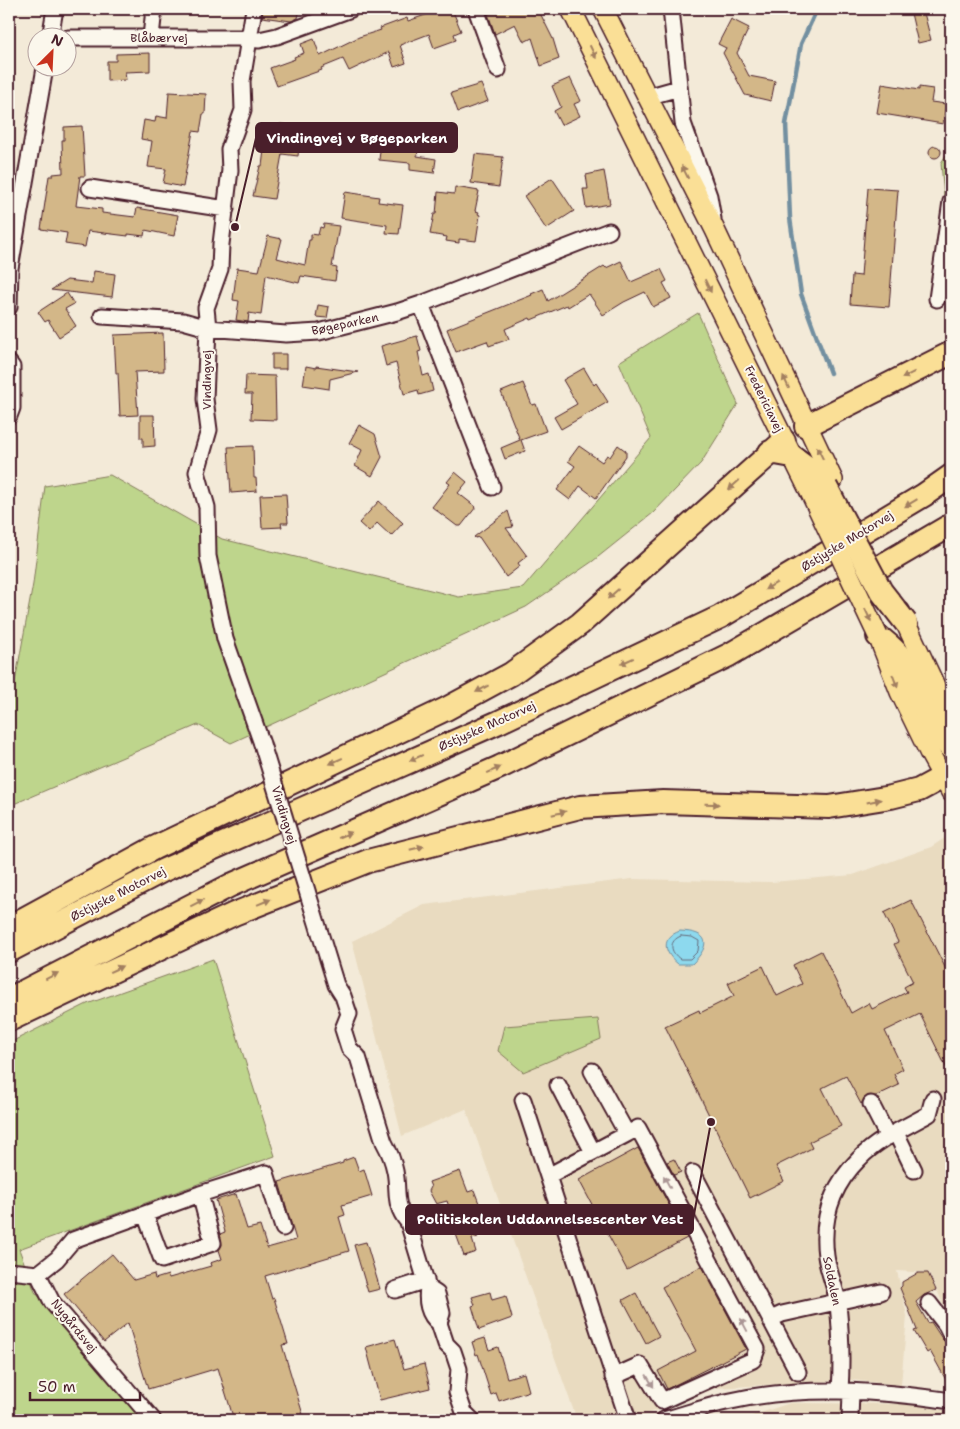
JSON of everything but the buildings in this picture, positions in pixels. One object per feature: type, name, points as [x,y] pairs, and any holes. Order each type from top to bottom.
[{"type":"highway","points":[[806,426],[951,352]]},
{"type":"highway","points":[[9,927],[154,848],[446,709],[511,674],[580,624],[782,450],[819,476],[881,591],[906,623]]},
{"type":"highway","name":"Østjyske Motorvej","points":[[9,951],[164,870],[499,722],[720,617],[924,495],[951,476]]},
{"type":"highway","points":[[9,999],[231,885],[500,767],[729,655],[951,525]]},
{"type":"highway","points":[[878,636],[899,655],[934,725],[951,748]]},
{"type":"highway","points":[[9,1020],[234,914],[368,861],[580,808],[663,802],[829,807],[891,797],[948,780]]},
{"type":"main road","name":"Fredericiavej","points":[[571,9],[782,450]]},
{"type":"main road","points":[[604,9],[715,230],[806,426],[823,486],[900,692],[948,780]]},
{"type":"main road","points":[[782,450],[806,426]]},
{"type":"main road","points":[[906,623],[951,720]]},
{"type":"street","points":[[52,28],[55,9]]},
{"type":"street","points":[[151,37],[154,9]]},
{"type":"street","name":"Vindingvej","points":[[254,9],[242,81],[243,110],[229,149],[230,170],[221,244],[220,269],[206,308],[208,328],[205,399],[209,430],[197,472],[207,507],[208,556],[225,639],[262,744],[336,985],[343,996],[349,1014],[344,1029],[349,1048],[358,1057],[384,1142],[389,1150],[395,1172],[396,1197],[401,1214],[408,1222],[427,1284],[426,1299],[433,1318],[440,1323],[446,1344],[453,1351],[459,1369],[457,1392],[464,1412],[472,1420]]},
{"type":"street","name":"Blåbærvej","points":[[78,38],[151,37],[259,40],[277,36],[351,9]]},
{"type":"street","points":[[476,9],[498,70]]},
{"type":"street","points":[[671,9],[683,123],[709,196],[715,230]]},
{"type":"street","points":[[9,307],[10,268],[43,78]]},
{"type":"street","points":[[647,97],[680,88]]},
{"type":"street","points":[[90,188],[226,209]]},
{"type":"street","points":[[937,299],[951,201]]},
{"type":"street","name":"Bøgeparken","points":[[208,328],[286,334],[319,332],[380,317],[421,304],[609,231]]},
{"type":"street","points":[[421,304],[492,488]]},
{"type":"street","points":[[102,316],[183,321],[208,328]]},
{"type":"street","points":[[9,363],[12,367],[12,408],[9,416]]},
{"type":"street","points":[[592,1071],[626,1134]]},
{"type":"street","points":[[558,1085],[593,1152]]},
{"type":"street","points":[[523,1100],[628,1420]]},
{"type":"street","name":"Soldalen","points":[[850,1420],[838,1302],[826,1256],[824,1225],[830,1204],[842,1180],[859,1158],[878,1142],[929,1114],[934,1100]]},
{"type":"street","points":[[871,1104],[914,1170]]},
{"type":"street","points":[[548,1176],[638,1128],[757,1349],[753,1360],[662,1401],[640,1365],[613,1376]]},
{"type":"street","points":[[9,1271],[38,1274],[57,1259],[73,1240],[200,1194],[266,1173],[283,1228]]},
{"type":"street","points":[[693,1173],[798,1372]]},
{"type":"street","points":[[145,1214],[162,1260],[213,1243],[200,1194]]},
{"type":"street","name":"Nygårdsvej","points":[[38,1274],[52,1302],[153,1420]]},
{"type":"street","points":[[395,1290],[427,1284]]},
{"type":"street","points":[[770,1319],[782,1314],[881,1292]]},
{"type":"street","points":[[929,1303],[946,1325],[951,1335]]},
{"type":"street","points":[[664,1420],[727,1402],[793,1392],[846,1391],[921,1396],[951,1401]]},
{"type":"shaded area","points":[[951,834],[951,1321],[929,1273],[897,1271],[907,1316],[901,1385],[851,1380],[715,1388],[630,1420],[577,1420],[466,1109],[402,1136],[352,941],[424,905],[632,879],[772,882],[853,875],[931,847]]},
{"type":"shaded area","points":[[790,1403],[911,1404],[951,1412],[951,1420],[740,1420]]},
{"type":"green space","points":[[951,147],[951,275],[941,163]]},
{"type":"green space","points":[[698,313],[738,404],[701,463],[653,513],[593,561],[526,607],[231,743],[198,725],[9,806],[9,695],[16,677],[33,584],[45,486],[110,475],[222,539],[459,597],[523,588],[651,438],[619,362]]},
{"type":"green space","points":[[213,959],[275,1156],[19,1249],[35,1292],[142,1420],[9,1420],[9,1043],[87,1004]]},
{"type":"green space","points":[[598,1019],[601,1039],[523,1072],[498,1051],[504,1026]]},
{"type":"water","points":[[680,931],[697,934],[704,940],[703,951],[692,964],[678,964],[667,951],[666,946],[669,938]]},
{"type":"waterway","points":[[817,9],[801,44],[786,124],[790,218],[801,294],[830,373]]},
{"type":"place","name":"Vindingvej v Bøgeparken","points":[[235,227]]},
{"type":"place","name":"Politiskolen Uddannelsescenter Vest","points":[[711,1122]]}]
